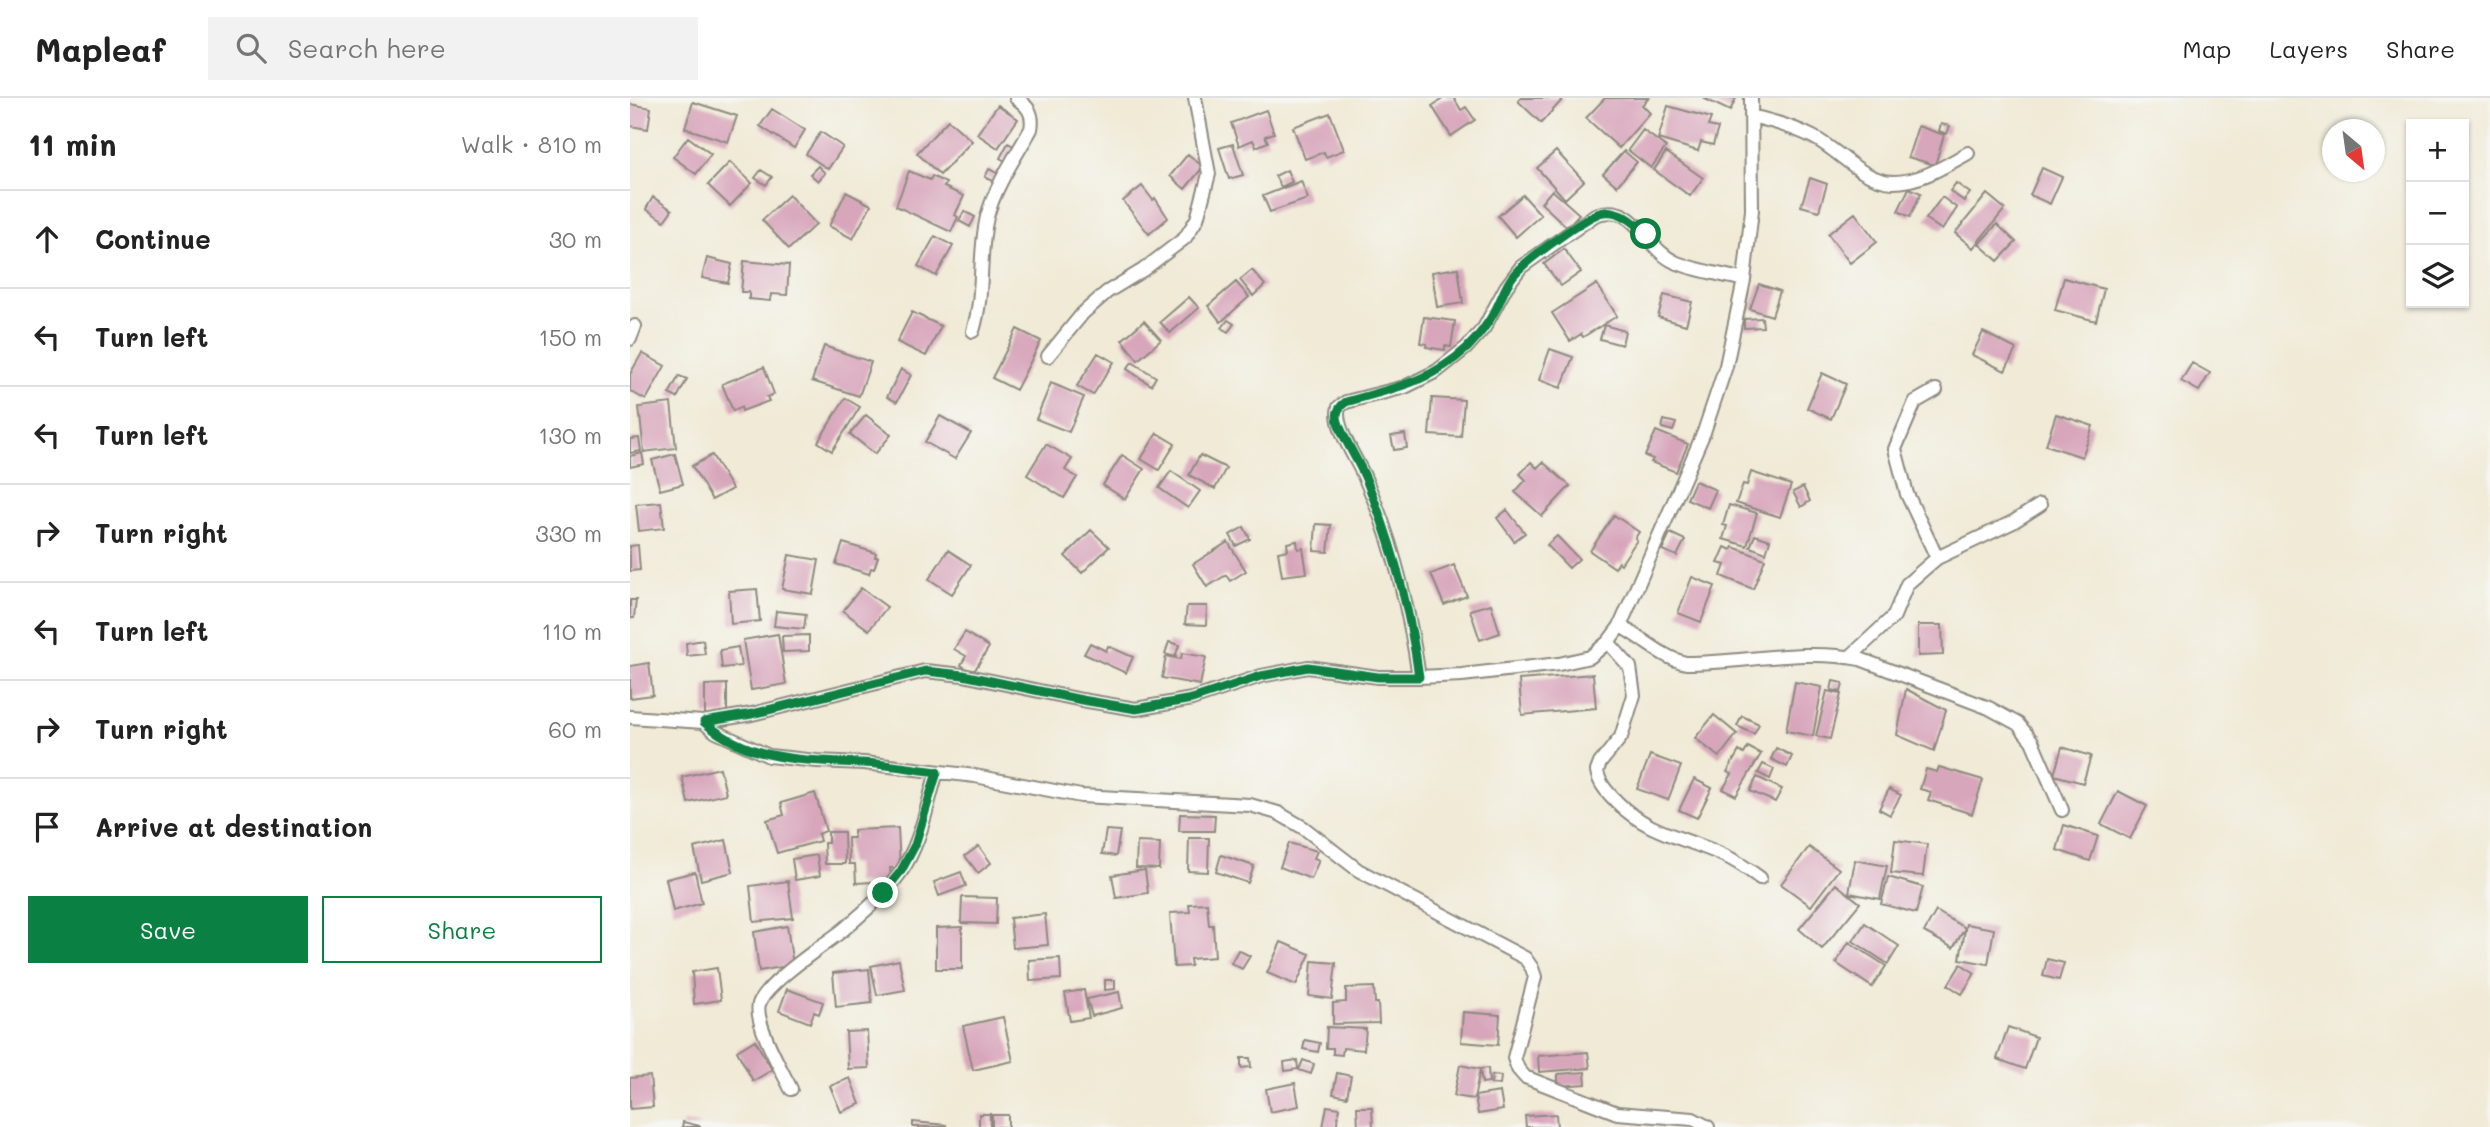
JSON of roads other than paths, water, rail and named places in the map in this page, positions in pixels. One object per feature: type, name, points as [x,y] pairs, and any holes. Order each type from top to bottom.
[{"type":"street","points":[[973,331],[980,309],[984,232],[988,214],[1031,129],[1033,119],[1030,110],[1016,98]]},
{"type":"street","points":[[1048,356],[1083,313],[1107,292],[1143,270],[1185,238],[1196,219],[1209,174],[1195,98]]},
{"type":"street","points":[[630,717],[704,722],[752,714],[925,671],[963,675],[1136,709],[1192,699],[1261,676],[1308,667],[1378,677],[1419,677],[1559,664],[1590,657],[1608,642],[1620,626],[1704,432],[1726,366],[1744,280],[1752,210],[1751,98]]},
{"type":"street","points":[[1751,116],[1770,120],[1815,138],[1860,170],[1892,182],[1933,173],[1968,153]]},
{"type":"street","points":[[1419,677],[1401,583],[1365,478],[1339,426],[1339,407],[1346,402],[1405,387],[1437,370],[1466,348],[1485,328],[1506,287],[1521,267],[1603,212],[1625,216],[1637,224],[1664,256],[1676,262],[1744,280]]},
{"type":"street","points":[[630,339],[635,326]]},
{"type":"street","points":[[1936,390],[1915,402],[1895,449],[1907,494],[1937,558]]},
{"type":"street","points":[[1850,657],[1894,617],[1907,584],[1937,558],[2014,522],[2040,505]]},
{"type":"street","points":[[1620,626],[1640,636],[1671,660],[1686,663],[1793,655],[1850,657],[1989,708],[2018,724],[2032,741],[2062,810]]},
{"type":"street","points":[[1608,642],[1630,667],[1634,695],[1621,737],[1600,763],[1597,771],[1602,786],[1643,824],[1720,853],[1760,878]]},
{"type":"street","points":[[704,722],[716,732],[769,756],[864,763],[975,776],[1082,796],[1250,806],[1278,813],[1304,828],[1358,870],[1525,958],[1535,977],[1514,1058],[1525,1077],[1617,1113],[1693,1119],[1707,1127]]},
{"type":"street","points":[[791,1089],[760,1021],[758,1006],[763,996],[775,984],[844,929],[883,893],[901,871],[915,845],[937,772]]}]
